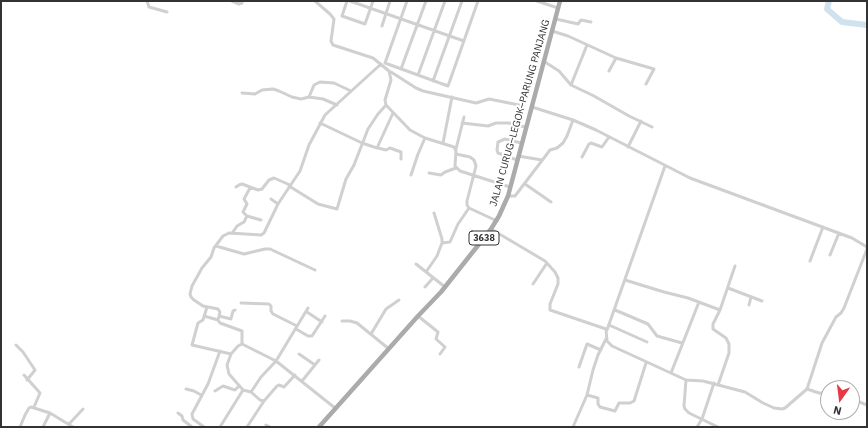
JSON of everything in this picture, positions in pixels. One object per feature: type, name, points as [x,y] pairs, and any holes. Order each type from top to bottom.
[{"type":"main road","name":"JALAN CURUG–LEGOK–PARUNG PANJANG","points":[[319,427],[445,287],[491,229],[503,210],[508,196],[525,127],[545,62],[560,1]]},
{"type":"street","points":[[147,1],[149,7],[167,12]]},
{"type":"street","points":[[232,1],[239,4],[242,3],[242,1]]},
{"type":"street","points":[[315,1],[334,19],[331,41],[333,45],[369,56],[419,90],[476,103],[489,99],[518,105]]},
{"type":"street","points":[[347,1],[342,16],[365,24],[373,1]]},
{"type":"street","points":[[350,1],[464,41]]},
{"type":"street","points":[[382,26],[390,1]]},
{"type":"street","points":[[407,1],[385,63],[448,86],[478,1]]},
{"type":"street","points":[[401,69],[426,1]]},
{"type":"street","points":[[418,75],[445,1]]},
{"type":"street","points":[[433,81],[462,1]]},
{"type":"street","points":[[537,1],[558,8]]},
{"type":"street","points":[[556,18],[578,24],[581,20],[591,22]]},
{"type":"street","points":[[552,32],[568,36],[616,58],[654,69],[646,84]]},
{"type":"street","points":[[571,85],[587,45]]},
{"type":"street","points":[[609,71],[616,58]]},
{"type":"street","points":[[545,62],[559,70],[571,85],[652,127]]},
{"type":"street","points":[[218,320],[220,312],[218,309],[207,307],[194,300],[190,294],[192,286],[202,268],[211,257],[216,246],[227,233],[263,234],[278,204],[300,171],[308,145],[325,115],[381,64]]},
{"type":"street","points":[[389,71],[391,80],[385,100],[386,105],[392,113],[410,130],[424,138],[443,143],[472,158],[476,166],[466,201],[467,205],[469,208],[496,221]]},
{"type":"street","points":[[309,97],[314,85],[320,82],[334,83],[351,91]]},
{"type":"street","points":[[242,93],[255,94],[262,90],[279,90],[287,95],[301,99],[309,97],[323,99],[337,104]]},
{"type":"street","points":[[443,143],[452,97]]},
{"type":"street","points":[[236,187],[241,184],[256,190],[262,189],[269,180],[274,178],[318,204],[337,209],[346,179],[370,126],[386,105]]},
{"type":"street","points":[[532,107],[573,120],[665,166],[706,184],[852,238],[866,248]]},
{"type":"street","points":[[378,148],[392,113]]},
{"type":"street","points":[[464,117],[456,151],[456,168],[460,171],[510,187]]},
{"type":"street","points":[[508,196],[515,196],[550,150],[557,148],[564,140],[573,120]]},
{"type":"street","points":[[628,147],[641,121]]},
{"type":"street","points":[[462,123],[488,126],[506,122],[525,127]]},
{"type":"street","points":[[320,123],[362,143],[386,150],[390,148],[402,152],[401,158]]},
{"type":"street","points":[[582,157],[589,144],[592,143],[602,147],[609,137]]},
{"type":"street","points":[[411,175],[424,138]]},
{"type":"street","points":[[521,143],[505,139],[498,142],[498,153],[517,158],[542,160]]},
{"type":"street","points":[[573,427],[587,395],[593,370],[606,339],[607,330],[665,166]]},
{"type":"street","points":[[429,173],[441,175],[456,168]]},
{"type":"street","points":[[525,184],[551,202]]},
{"type":"street","points":[[250,188],[244,198],[247,204],[244,212],[247,216],[261,220]]},
{"type":"street","points":[[271,199],[278,204]]},
{"type":"street","points":[[442,243],[450,242],[458,224],[469,208]]},
{"type":"street","points":[[426,272],[437,256],[442,243],[434,213]]},
{"type":"street","points":[[233,232],[237,226],[244,222],[247,216]]},
{"type":"street","points":[[810,261],[823,227]]},
{"type":"street","points":[[491,229],[547,263],[555,272],[558,278],[556,290],[550,304],[550,310],[607,330]]},
{"type":"street","points":[[830,255],[839,233]]},
{"type":"street","points":[[606,339],[612,346],[686,380],[714,383],[745,392],[767,405],[782,409],[807,389],[822,343],[836,317],[844,308],[867,242]]},
{"type":"street","points":[[216,246],[244,254],[270,249],[315,270]]},
{"type":"street","points":[[533,284],[547,263]]},
{"type":"street","points":[[416,264],[445,287]]},
{"type":"street","points":[[718,385],[730,347],[726,338],[715,330],[713,326],[735,266]]},
{"type":"street","points":[[425,287],[433,278]]},
{"type":"street","points":[[625,280],[699,302],[720,310]]},
{"type":"street","points":[[728,288],[762,301]]},
{"type":"street","points":[[749,305],[751,297]]},
{"type":"street","points":[[371,334],[386,309],[399,300]]},
{"type":"street","points":[[671,373],[699,302]]},
{"type":"street","points":[[241,303],[269,304],[273,314],[308,336],[312,336],[325,316]]},
{"type":"street","points":[[207,307],[203,320],[198,323],[192,345],[232,354]]},
{"type":"street","points":[[219,316],[231,318],[233,310],[235,310]]},
{"type":"street","points":[[251,392],[261,377],[276,361],[308,310],[322,322]]},
{"type":"street","points":[[615,310],[648,324],[657,336],[682,343]]},
{"type":"street","points":[[204,316],[218,320],[220,323],[242,331],[242,344]]},
{"type":"street","points":[[418,316],[438,332],[436,339],[445,347],[440,354]]},
{"type":"street","points":[[342,321],[357,323],[389,349]]},
{"type":"street","points":[[609,325],[647,342]]},
{"type":"street","points":[[242,344],[238,346],[232,354],[227,365],[227,370],[243,390],[251,392],[260,400],[264,401]]},
{"type":"street","points":[[242,344],[276,361],[335,408]]},
{"type":"street","points":[[578,366],[587,344],[601,350]]},
{"type":"street","points":[[16,345],[23,352],[35,370],[27,380]]},
{"type":"street","points":[[178,413],[190,426],[193,419],[193,411],[208,384],[220,351]]},
{"type":"street","points":[[299,354],[315,365]]},
{"type":"street","points":[[302,381],[319,360]]},
{"type":"street","points":[[587,395],[598,398],[598,404],[600,407],[615,412],[619,403],[630,403],[634,400],[646,362]]},
{"type":"street","points":[[24,375],[40,393],[34,407]]},
{"type":"street","points":[[247,427],[264,401],[277,386],[279,385],[284,387],[295,375]]},
{"type":"street","points":[[686,380],[684,406],[686,409],[702,420],[718,427]]},
{"type":"street","points":[[697,427],[702,420],[714,383]]},
{"type":"street","points":[[215,390],[223,386],[234,390],[239,386]]},
{"type":"street","points":[[186,389],[201,395]]},
{"type":"street","points":[[807,389],[820,393]]},
{"type":"street","points":[[220,427],[243,390]]},
{"type":"street","points":[[20,427],[29,408],[34,407],[50,413],[73,427]]},
{"type":"street","points":[[69,424],[83,409]]},
{"type":"street","points":[[43,427],[50,413]]},
{"type":"street","points":[[193,419],[204,427]]},
{"type":"street","points":[[266,425],[270,427]]},
{"type":"waterway","points":[[829,1],[827,9],[842,22],[867,25]]}]
